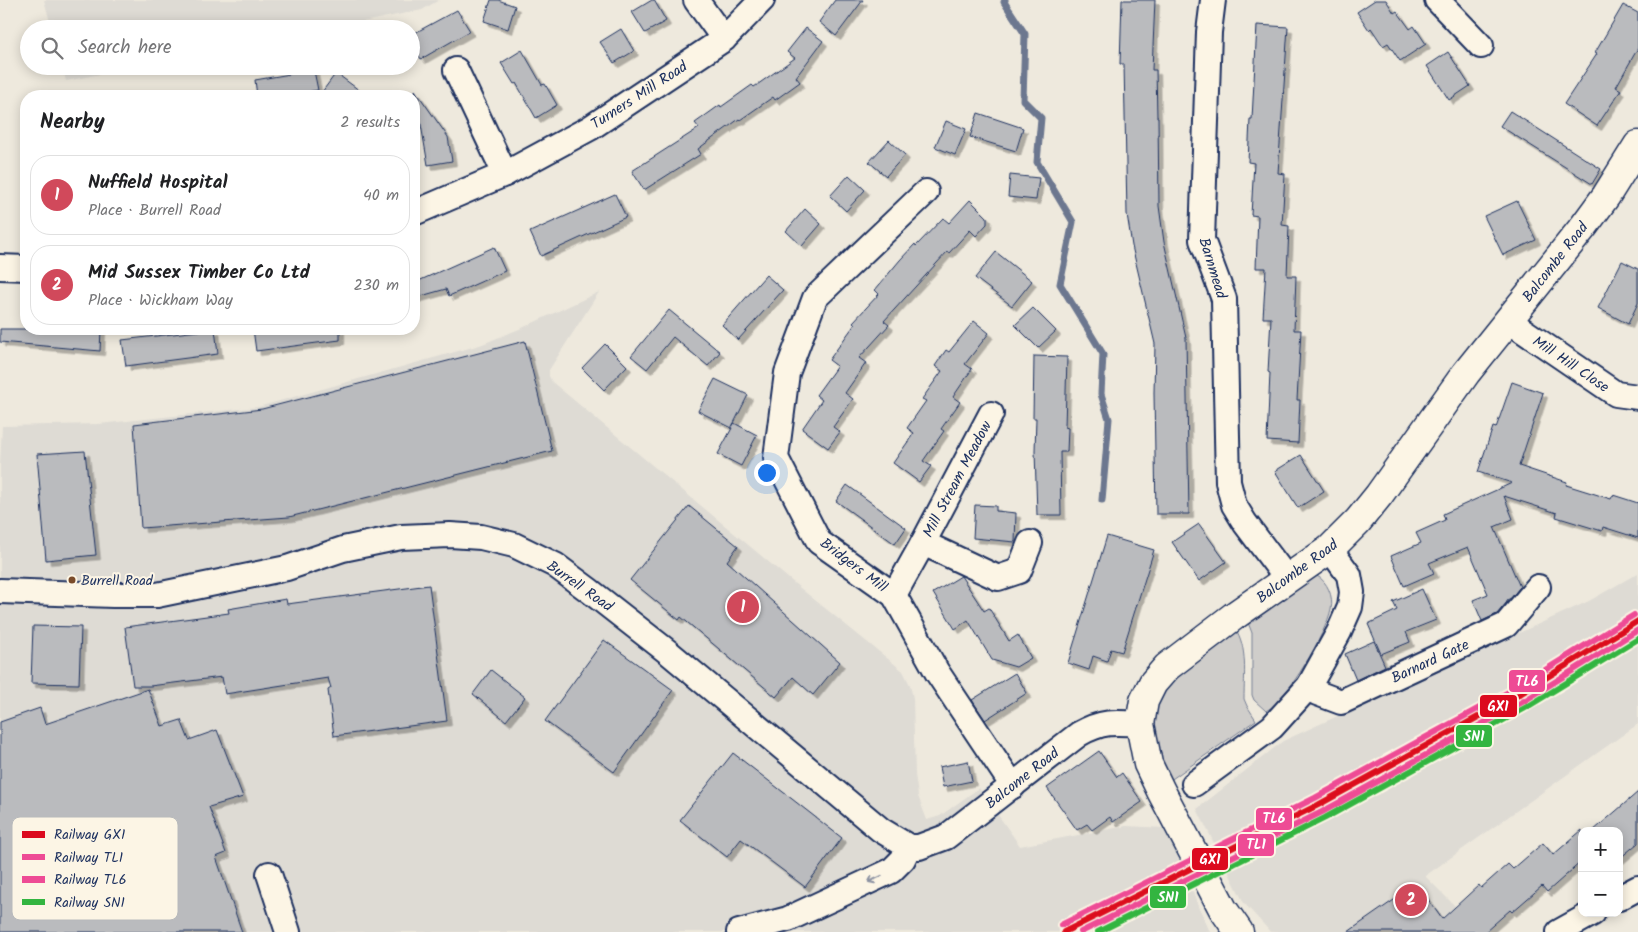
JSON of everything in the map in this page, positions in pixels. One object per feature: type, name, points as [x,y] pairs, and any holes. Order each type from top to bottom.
[{"type":"street","points":[[696,0],[724,39]]},
{"type":"street","name":"Turners Mill Road","points":[[420,209],[505,174],[590,128],[724,39],[762,0]]},
{"type":"street","name":"Barnmead","points":[[1213,0],[1209,32],[1202,240],[1224,299],[1228,482],[1234,505],[1245,523],[1288,579]]},
{"type":"street","points":[[1437,0],[1481,46]]},
{"type":"street","points":[[456,70],[505,174]]},
{"type":"street","name":"Balcombe Road","points":[[1240,932],[1222,909],[1148,764],[1140,724],[1144,701],[1152,683],[1167,667],[1234,616],[1330,549],[1358,521],[1379,495],[1466,373],[1606,196],[1638,145]]},
{"type":"street","name":"Bridgers Mill","points":[[926,192],[815,298],[787,373],[776,458],[819,542],[894,595],[937,672],[1013,786]]},
{"type":"street","points":[[0,267],[20,268]]},
{"type":"street","name":"Mill Hill Close","points":[[1509,321],[1616,394],[1638,397]]},
{"type":"street","name":"Mill Stream Meadow","points":[[894,595],[991,414]]},
{"type":"street","name":"Burrell Road","points":[[0,591],[113,595],[157,594],[287,568],[344,549],[401,537],[474,536],[514,546],[555,565],[590,591],[668,652],[882,830],[909,847]]},
{"type":"street","name":"Mill Stream Meadow","points":[[923,543],[998,578],[1019,571],[1030,543]]},
{"type":"street","points":[[1194,784],[1272,727],[1308,686],[1350,607],[1352,592],[1348,575],[1330,549]]},
{"type":"street","name":"Barnard Gate","points":[[1308,686],[1318,693],[1341,702],[1506,625],[1538,587]]},
{"type":"street","name":"Balcome Road","points":[[909,847],[919,847],[946,837],[1079,734],[1092,727],[1106,723],[1140,724]]},
{"type":"street","points":[[740,932],[788,920],[891,871],[903,859],[909,847]]},
{"type":"street","points":[[269,874],[288,932]]},
{"type":"street","points":[[1623,896],[1638,888]]},
{"type":"street","points":[[1559,932],[1586,917]]},
{"type":"shaded area","points":[[44,0],[439,0],[422,10],[373,20],[50,20]]},
{"type":"shaded area","points":[[64,75],[96,75],[66,81]]},
{"type":"shaded area","name":"Burrell Road","points":[[599,292],[549,370],[552,382],[903,671],[910,685],[913,698],[915,774],[918,796],[927,820],[940,816],[979,788],[1020,846],[1126,826],[1165,828],[1210,932],[0,932],[0,464],[2,426],[99,424],[258,407],[480,345],[522,328]]},
{"type":"shaded area","points":[[1638,573],[1638,724],[1425,876],[1481,932],[1270,932],[1244,903],[1197,809],[1283,741],[1589,601]]},
{"type":"shaded area","points":[[1317,576],[1327,585],[1331,595],[1332,604],[1328,620],[1314,649],[1295,680],[1275,704],[1266,711],[1254,700],[1252,695],[1252,633],[1247,620],[1310,577]]},
{"type":"shaded area","points":[[1235,628],[1244,653],[1244,699],[1256,720],[1169,781],[1163,766],[1156,737],[1155,723],[1161,696],[1168,683],[1179,670]]},
{"type":"building","points":[[491,0],[498,0],[515,6],[508,29],[484,21]]},
{"type":"building","points":[[654,0],[666,21],[645,33],[632,12]]},
{"type":"building","points":[[835,0],[863,0],[836,36],[819,22]]},
{"type":"building","points":[[1122,0],[1155,0],[1152,70],[1156,70],[1159,206],[1164,242],[1186,338],[1189,514],[1156,514],[1155,344],[1132,246],[1127,214],[1124,64],[1120,64]]},
{"type":"building","points":[[1375,0],[1386,0],[1394,13],[1397,11],[1410,29],[1414,26],[1426,44],[1400,61],[1388,43],[1383,46],[1357,12]]},
{"type":"building","points":[[1623,5],[1638,13],[1638,48],[1616,87],[1621,90],[1597,126],[1564,104],[1597,54],[1595,53]]},
{"type":"building","points":[[457,10],[470,31],[421,59],[420,30]]},
{"type":"building","points":[[1257,25],[1288,27],[1278,173],[1285,174],[1282,225],[1289,226],[1287,276],[1296,276],[1294,330],[1301,330],[1297,400],[1300,400],[1298,443],[1267,441],[1271,318],[1263,318],[1266,268],[1256,268],[1258,216],[1251,215],[1254,163],[1248,162]]},
{"type":"building","points":[[806,28],[823,41],[796,77],[800,82],[775,100],[773,97],[739,119],[698,149],[701,154],[644,190],[632,171],[699,128],[695,123],[720,105],[721,107],[752,85],[754,87],[795,58],[787,52]]},
{"type":"building","points":[[621,29],[634,51],[614,63],[600,42]]},
{"type":"building","points":[[522,50],[542,85],[545,84],[557,105],[536,118],[516,83],[514,84],[501,63]]},
{"type":"building","points":[[1448,52],[1470,86],[1449,100],[1427,66]]},
{"type":"building","points":[[284,75],[315,75],[318,90],[256,90],[255,80]]},
{"type":"building","points":[[335,75],[339,75],[359,90],[323,90]]},
{"type":"building","points":[[420,97],[448,137],[452,161],[428,165],[420,119]]},
{"type":"building","points":[[1510,111],[1601,169],[1592,184],[1500,126]]},
{"type":"building","points":[[978,113],[1023,128],[1016,151],[970,137]]},
{"type":"building","points":[[946,121],[966,129],[955,155],[935,147]]},
{"type":"building","points":[[889,140],[905,155],[886,176],[869,162]]},
{"type":"building","points":[[849,175],[865,190],[846,211],[830,196]]},
{"type":"building","points":[[1010,175],[1039,178],[1036,200],[1008,197]]},
{"type":"building","points":[[615,194],[626,217],[541,256],[530,232]]},
{"type":"building","points":[[970,200],[987,217],[987,224],[976,236],[970,230],[949,253],[947,252],[884,321],[889,325],[859,358],[866,363],[845,393],[853,399],[833,427],[840,432],[828,448],[802,429],[822,400],[816,395],[837,366],[829,360],[855,324],[853,322],[879,294],[875,290],[900,260],[943,218],[949,223]]},
{"type":"building","points":[[1517,201],[1536,240],[1503,255],[1484,216]]},
{"type":"building","points":[[805,209],[821,224],[802,246],[786,231]]},
{"type":"building","points":[[494,247],[505,271],[449,296],[446,289],[420,296],[420,280]]},
{"type":"building","points":[[996,252],[1032,281],[1012,306],[975,278]]},
{"type":"building","points":[[1622,261],[1638,269],[1638,303],[1628,324],[1598,308]]},
{"type":"building","points":[[766,275],[783,290],[738,340],[722,325]]},
{"type":"building","points":[[1033,308],[1056,331],[1038,348],[1015,325]]},
{"type":"building","points":[[669,310],[720,352],[708,366],[673,337],[647,369],[631,356]]},
{"type":"building","points":[[974,321],[989,333],[965,364],[972,369],[953,397],[960,402],[941,429],[944,431],[923,461],[931,466],[919,482],[893,463],[914,433],[907,428],[926,401],[922,399],[942,371],[935,366],[946,350],[949,352]]},
{"type":"building","points":[[0,329],[20,329],[20,335],[101,335],[100,351],[0,342]]},
{"type":"building","points":[[164,335],[216,335],[218,354],[126,366],[122,340]]},
{"type":"building","points":[[254,335],[340,335],[340,340],[256,351]]},
{"type":"building","points":[[525,341],[552,451],[289,517],[141,528],[134,424],[262,409]]},
{"type":"building","points":[[605,344],[627,366],[604,390],[582,368]]},
{"type":"building","points":[[1034,356],[1067,357],[1065,427],[1068,428],[1067,452],[1060,452],[1061,515],[1037,515],[1036,418],[1033,418]]},
{"type":"building","points":[[715,379],[748,395],[734,423],[757,435],[741,466],[718,454],[732,428],[698,411]]},
{"type":"building","points":[[1512,382],[1543,393],[1519,466],[1567,482],[1566,485],[1611,499],[1613,495],[1638,503],[1638,538],[1603,527],[1602,531],[1556,517],[1557,513],[1504,496],[1513,519],[1494,527],[1520,587],[1497,614],[1482,621],[1473,600],[1488,594],[1468,547],[1429,563],[1434,573],[1404,586],[1391,556],[1421,543],[1416,533],[1445,520],[1443,514],[1512,483],[1478,472],[1493,427],[1496,428]]},
{"type":"building","points":[[85,451],[96,555],[46,560],[37,454]]},
{"type":"building","points":[[1301,455],[1324,491],[1298,508],[1275,471]]},
{"type":"building","points":[[847,485],[906,528],[895,544],[836,501]]},
{"type":"building","points":[[975,505],[996,506],[996,511],[1016,513],[1015,542],[973,538]]},
{"type":"building","points":[[689,506],[738,546],[727,561],[840,662],[813,695],[793,677],[776,697],[681,617],[679,620],[630,580]]},
{"type":"building","points":[[1199,524],[1226,562],[1199,581],[1172,542]]},
{"type":"building","points":[[1107,536],[1154,550],[1122,652],[1111,649],[1107,661],[1093,656],[1089,670],[1068,663]]},
{"type":"building","points":[[961,576],[984,611],[989,608],[1009,641],[1018,635],[1031,658],[1016,667],[992,660],[968,620],[955,629],[933,593]]},
{"type":"building","points":[[429,585],[447,721],[334,736],[328,690],[331,688],[328,678],[225,694],[222,677],[150,686],[133,686],[125,627],[229,613],[228,609],[286,599],[287,604]]},
{"type":"building","points":[[1422,589],[1436,620],[1406,632],[1410,642],[1381,654],[1368,624],[1397,610],[1393,602]]},
{"type":"building","points":[[33,626],[81,627],[79,684],[31,683]]},
{"type":"building","points":[[604,640],[673,690],[614,772],[545,721]]},
{"type":"building","points":[[1374,641],[1385,666],[1356,680],[1345,654]]},
{"type":"building","points":[[491,670],[525,697],[506,721],[473,694]]},
{"type":"building","points":[[1015,673],[1027,693],[985,720],[972,700]]},
{"type":"building","points":[[148,689],[162,726],[181,720],[189,740],[217,730],[243,797],[209,807],[226,853],[216,857],[242,932],[0,932],[0,722],[40,708],[45,724]]},
{"type":"building","points":[[1099,751],[1117,777],[1122,773],[1142,802],[1113,822],[1110,817],[1092,830],[1087,824],[1077,830],[1047,788]]},
{"type":"building","points":[[733,753],[842,838],[805,887],[741,839],[727,857],[680,820]]},
{"type":"building","points":[[968,761],[972,781],[943,787],[939,767]]},
{"type":"building","points":[[1638,792],[1638,843],[1623,856],[1623,827],[1598,827]]},
{"type":"building","points":[[1578,833],[1578,865],[1547,892],[1542,886],[1485,932],[1348,932],[1417,884],[1442,919],[1479,885],[1481,888],[1508,864],[1513,869],[1543,843],[1553,855]]},
{"type":"waterway","points":[[1005,0],[1004,2],[1025,34],[1023,100],[1041,118],[1037,162],[1073,222],[1060,284],[1103,354],[1101,394],[1109,419],[1102,500]]},
{"type":"rail line","name":"TL6","points":[[1061,925],[1315,798],[1516,688],[1634,615]]},
{"type":"rail line","name":"GX1","points":[[1064,932],[1318,805],[1520,694],[1638,621]]},
{"type":"rail line","name":"TL1","points":[[1081,932],[1322,812],[1524,701],[1638,630]]},
{"type":"rail line","name":"SN1","points":[[1098,932],[1325,818],[1527,707],[1638,639]]},
{"type":"place","name":"Burrell Road","points":[[72,580]]},
{"type":"place","name":"Nuffield Hospital","points":[[743,607]]},
{"type":"place","name":"Mid Sussex Timber Co Ltd","points":[[1411,900]]}]
